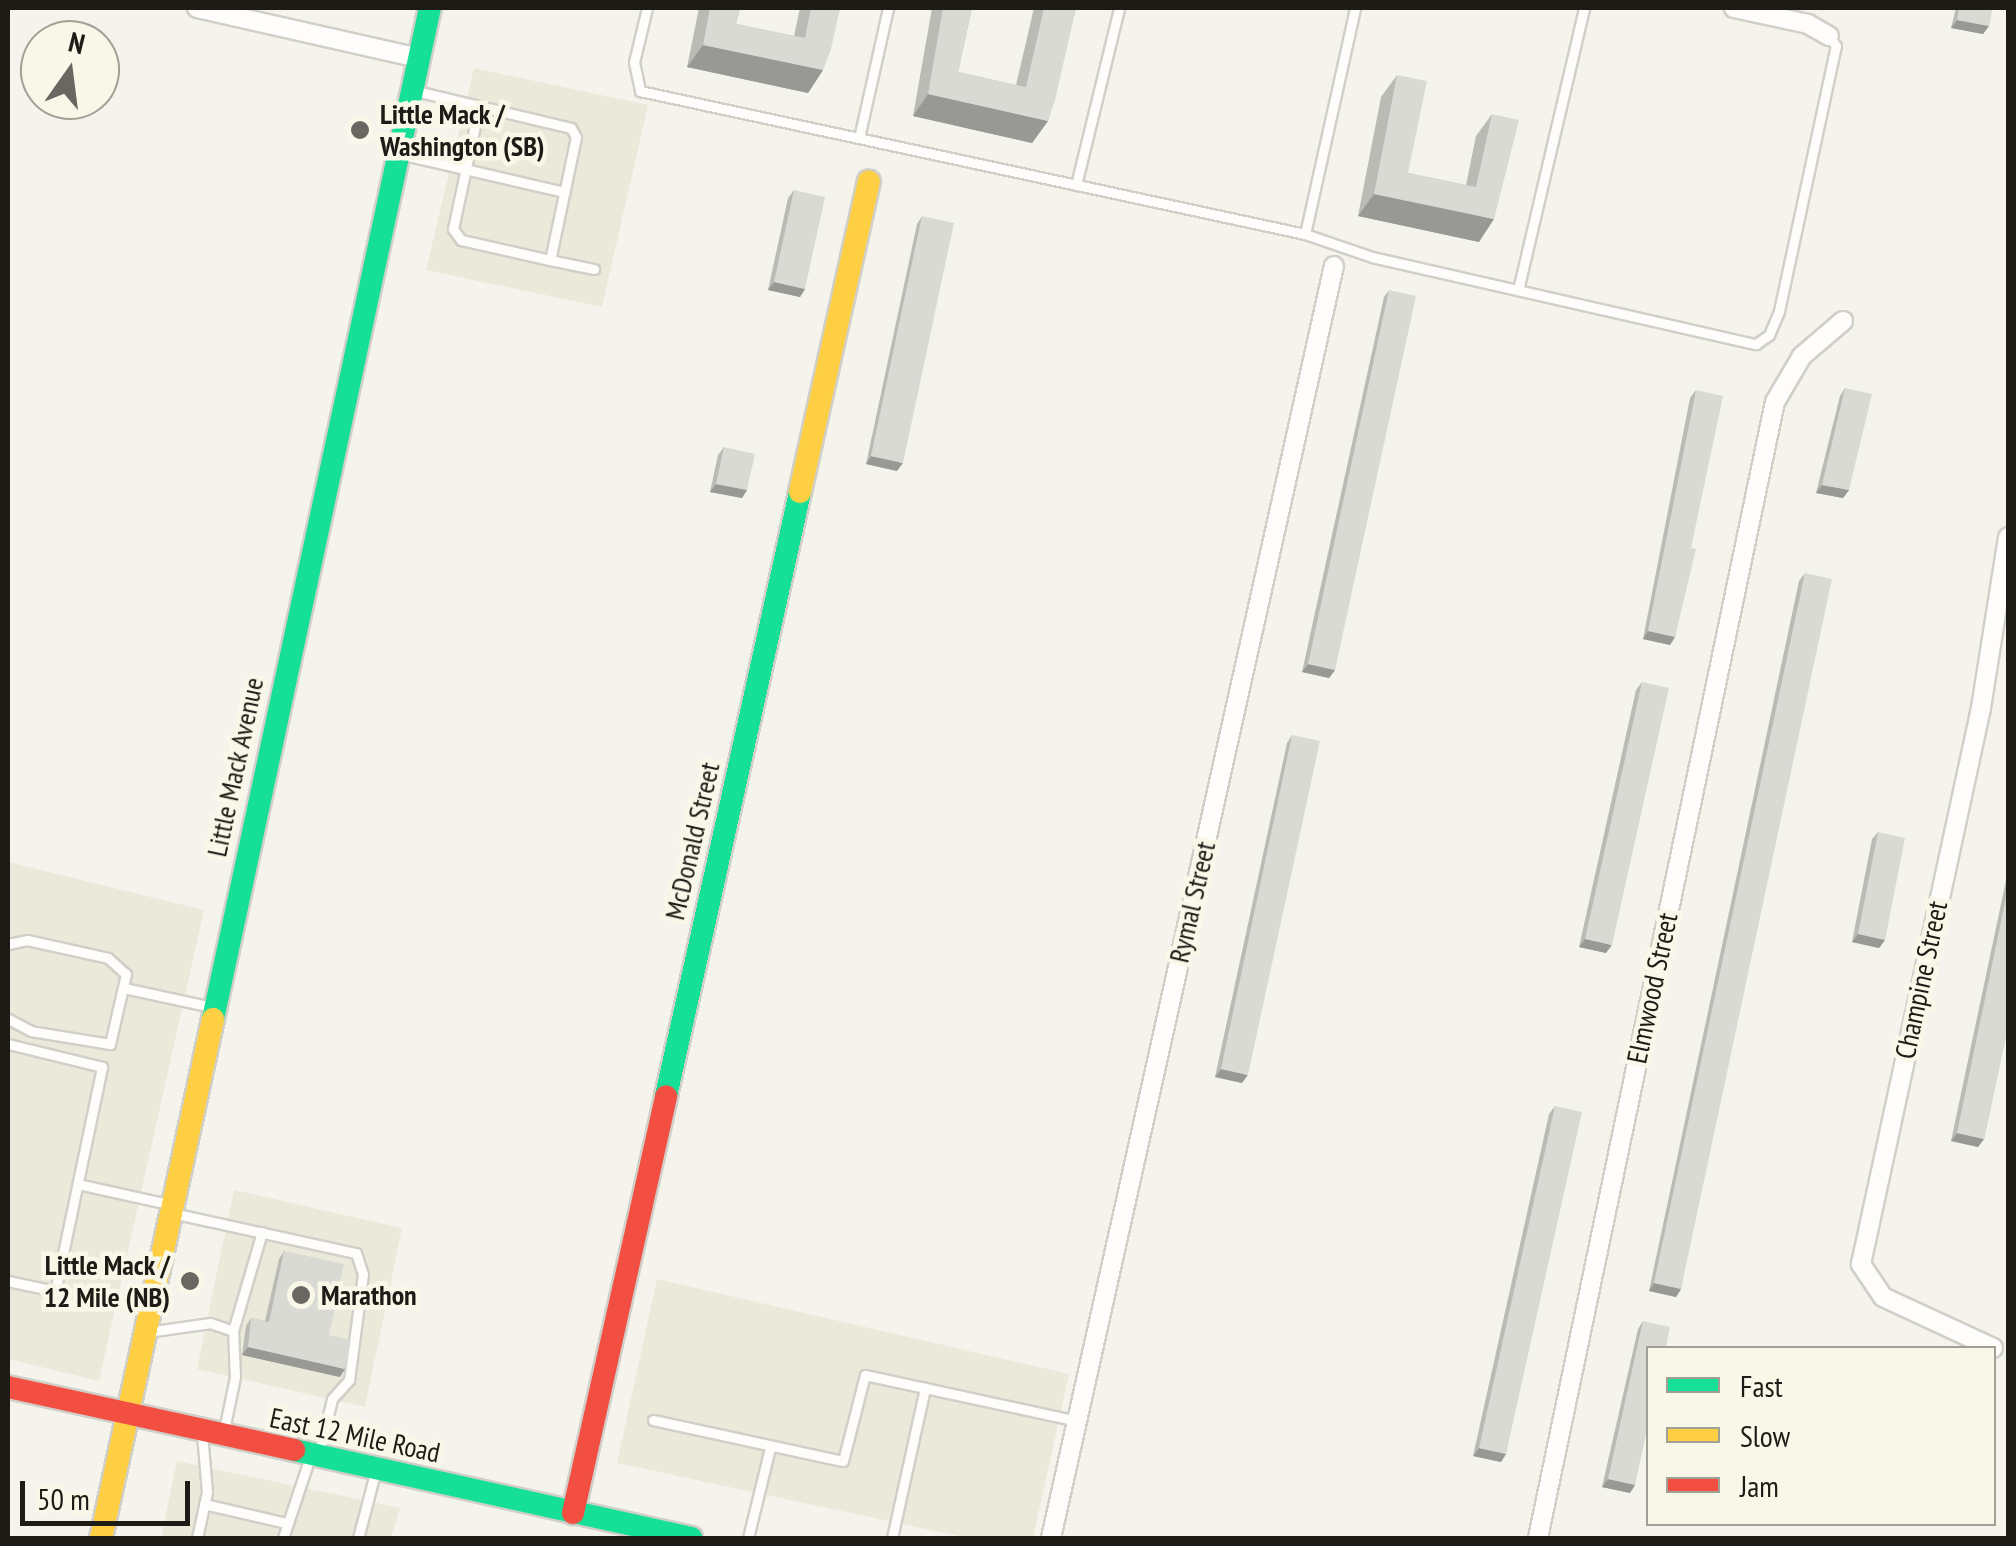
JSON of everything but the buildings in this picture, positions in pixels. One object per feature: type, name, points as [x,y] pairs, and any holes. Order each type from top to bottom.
[{"type":"main road","name":"Little Mack Avenue","points":[[101,1538],[430,8]]},
{"type":"main road","name":"McDonald Street","points":[[573,1513],[869,182]]},
{"type":"main road","name":"East 12 Mile Road","points":[[8,1387],[212,1436],[691,1538]]},
{"type":"street","points":[[197,8],[419,58]]},
{"type":"street","points":[[1734,8],[1808,24],[1830,36]]},
{"type":"street","name":"Rymal Street","points":[[1051,1538],[1334,266]]},
{"type":"street","name":"Elmwood Street","points":[[1538,1538],[1767,437],[1786,378],[1844,321]]},
{"type":"street","name":"Champine Street","points":[[1987,1346],[1884,1296],[1861,1264],[1981,708],[2008,538]]},
{"type":"lane","points":[[647,8],[634,62],[640,91],[1305,234],[1518,290],[1756,344],[1769,335],[1836,46],[1830,36]]},
{"type":"lane","points":[[858,138],[888,8]]},
{"type":"lane","points":[[1076,185],[1119,8]]},
{"type":"lane","points":[[1305,234],[1355,8]]},
{"type":"lane","points":[[1518,290],[1584,8]]},
{"type":"lane","points":[[413,90],[571,128],[576,137],[550,260]]},
{"type":"lane","points":[[478,106],[453,229],[461,240],[594,269]]},
{"type":"lane","points":[[397,153],[565,192]]},
{"type":"lane","points":[[8,944],[27,940],[108,958],[123,966],[124,988],[110,1044],[31,1031],[8,1019]]},
{"type":"lane","points":[[124,988],[214,1008]]},
{"type":"lane","points":[[8,1044],[102,1068],[56,1291],[8,1281]]},
{"type":"lane","points":[[78,1184],[356,1252],[362,1263],[349,1380],[332,1400],[283,1538]]},
{"type":"lane","points":[[197,1538],[212,1436],[235,1377],[233,1331],[262,1232]]},
{"type":"lane","points":[[144,1332],[210,1323],[233,1331]]},
{"type":"lane","points":[[653,1420],[843,1461],[865,1375],[1077,1421]]},
{"type":"lane","points":[[892,1538],[925,1388]]},
{"type":"lane","points":[[748,1538],[770,1448]]},
{"type":"lane","points":[[358,1538],[376,1470]]},
{"type":"lane","points":[[204,1504],[286,1522]]},
{"type":"shaded area","points":[[474,68],[648,105],[602,307],[426,270]]},
{"type":"shaded area","points":[[8,862],[204,910],[99,1381],[8,1359]]},
{"type":"shaded area","points":[[234,1190],[402,1228],[365,1407],[197,1369]]},
{"type":"shaded area","points":[[657,1279],[1069,1374],[1033,1538],[968,1538],[617,1463]]},
{"type":"shaded area","points":[[177,1461],[400,1508],[391,1538],[161,1538]]},
{"type":"traffic: fast","points":[[213,1019],[430,8]]},
{"type":"traffic: fast","points":[[666,1096],[800,492]]},
{"type":"traffic: fast","points":[[294,1450],[691,1538]]},
{"type":"traffic: slow","points":[[800,492],[869,182]]},
{"type":"traffic: slow","points":[[101,1538],[213,1019]]},
{"type":"traffic: jam","points":[[573,1513],[666,1096]]},
{"type":"traffic: jam","points":[[8,1387],[294,1450]]},
{"type":"place","name":"Little Mack / Washington (SB)","points":[[360,130]]},
{"type":"place","name":"Little Mack / 12 Mile (NB)","points":[[190,1281]]},
{"type":"place","name":"Marathon","points":[[301,1295]]}]
